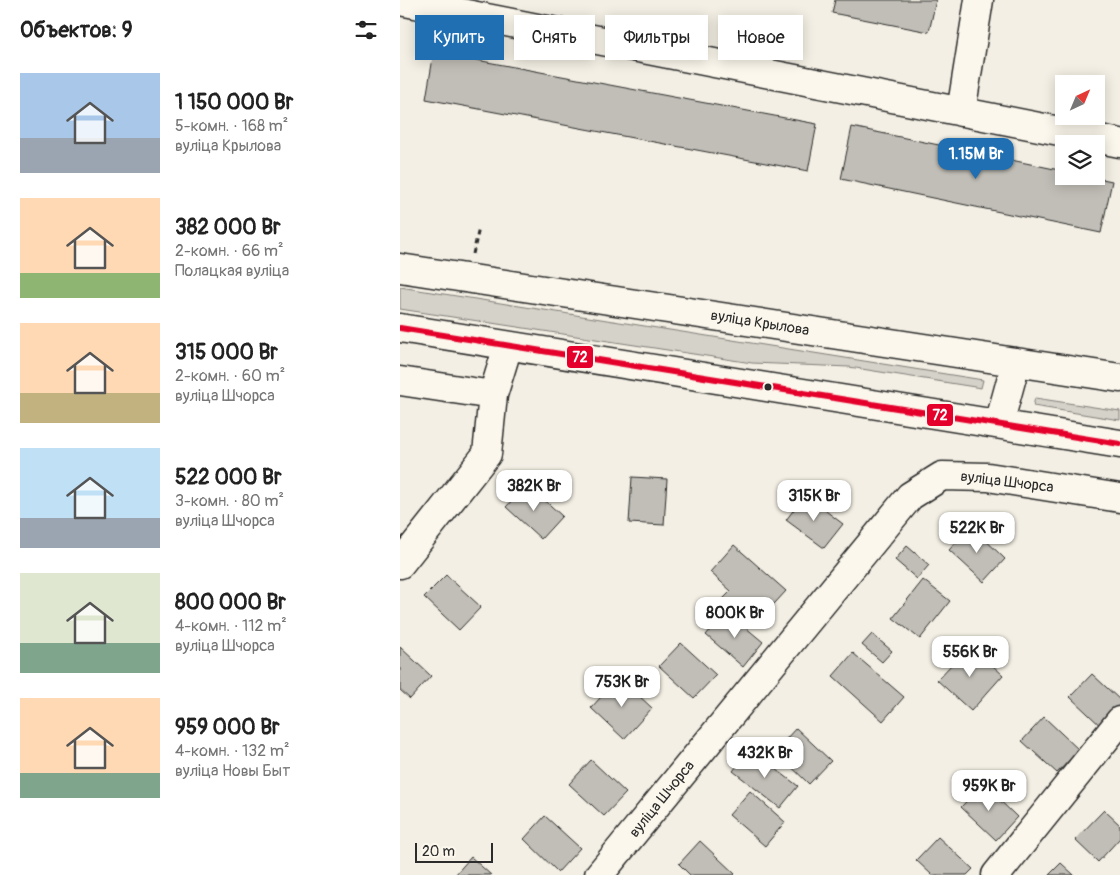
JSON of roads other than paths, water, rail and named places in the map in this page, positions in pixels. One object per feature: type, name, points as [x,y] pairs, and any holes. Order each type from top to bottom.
[{"type":"main road","points":[[961,112],[979,0]]},
{"type":"main road","points":[[400,1],[1120,143]]},
{"type":"main road","name":"вуліца Крылова","points":[[400,268],[1120,378]]},
{"type":"main road","points":[[400,328],[1120,444]]},
{"type":"main road","points":[[400,564],[487,454],[493,395],[508,346]]},
{"type":"main road","points":[[999,424],[1016,362]]},
{"type":"main road","points":[[400,381],[493,395]]},
{"type":"main road","name":"вуліца Шчорса","points":[[599,875],[910,496],[942,476],[988,477],[1120,498]]},
{"type":"main road","points":[[996,875],[1120,721]]}]
